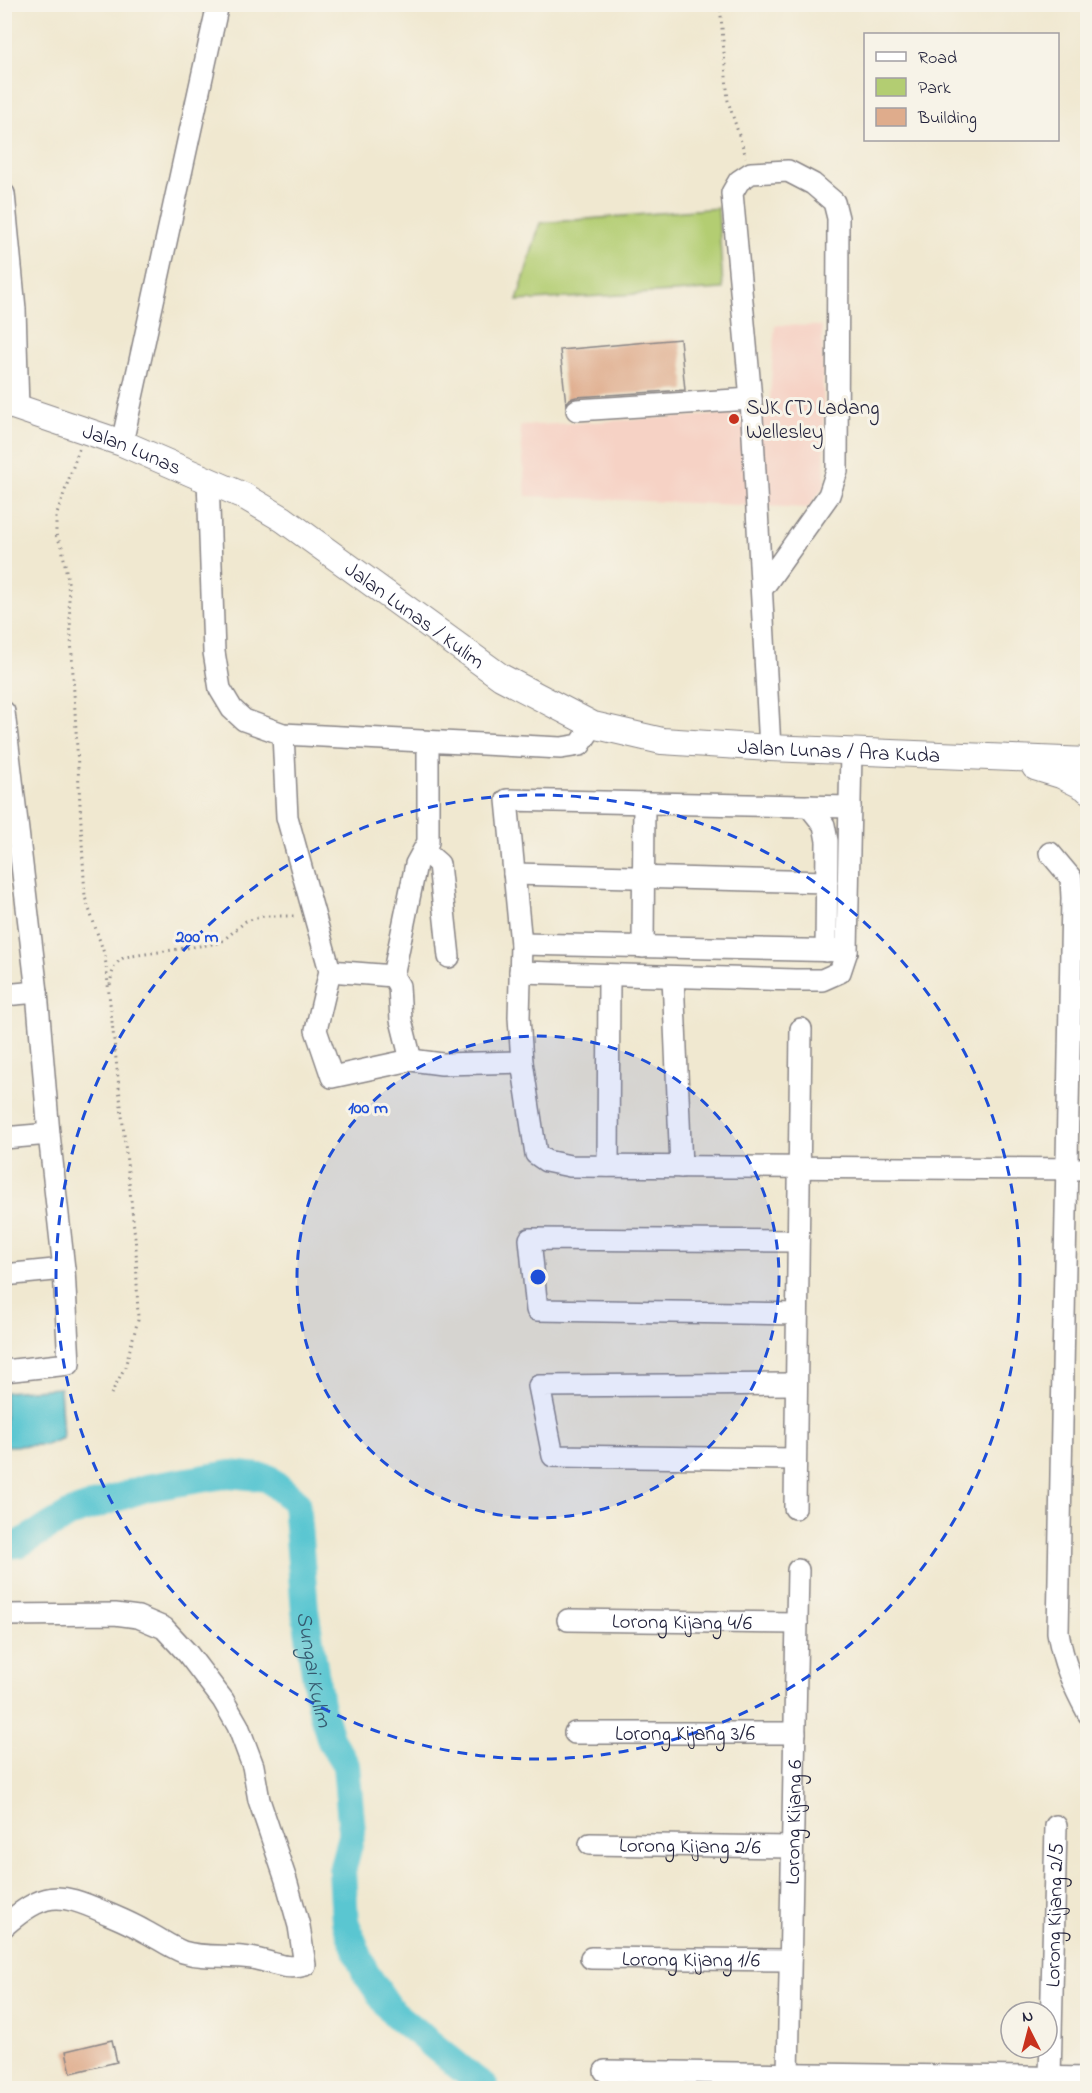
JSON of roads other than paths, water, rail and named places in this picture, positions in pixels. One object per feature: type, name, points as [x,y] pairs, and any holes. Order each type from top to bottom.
[{"type":"main road","name":"Jalan Lunas","points":[[9,406],[122,442],[208,478],[244,496]]},
{"type":"main road","name":"Jalan Lunas / Kulim","points":[[244,496],[283,519],[501,676],[593,726]]},
{"type":"main road","name":"Jalan Lunas / Ara Kuda","points":[[593,726],[662,741],[770,748],[1088,761]]},
{"type":"main road","points":[[1003,757],[1060,775],[1088,790]]},
{"type":"street","points":[[122,442],[218,4]]},
{"type":"street","points":[[762,589],[829,495],[837,471],[838,218],[834,202],[813,184],[788,171],[751,173],[739,181],[732,193],[751,399],[770,748]]},
{"type":"street","points":[[4,194],[15,309],[9,406]]},
{"type":"street","points":[[577,410],[751,399]]},
{"type":"street","points":[[208,478],[214,652],[220,689],[232,709],[244,720],[283,734],[561,748],[580,745],[593,726]]},
{"type":"street","points":[[4,712],[14,860],[37,992],[49,1134],[64,1269],[69,1364],[4,1371]]},
{"type":"street","points":[[283,734],[287,817],[330,972],[316,1030],[332,1077],[411,1060],[442,1064],[522,1062]]},
{"type":"street","points":[[411,1060],[401,1020],[399,986],[393,976],[416,864],[428,842],[428,742]]},
{"type":"street","points":[[520,972],[822,980],[840,972],[847,951],[851,751]]},
{"type":"street","points":[[850,807],[507,800],[520,944],[519,1017],[522,1062],[536,1154],[546,1161],[570,1166],[1077,1169]]},
{"type":"street","points":[[643,947],[644,803]]},
{"type":"street","points":[[809,806],[824,825],[827,841],[826,951]]},
{"type":"street","points":[[423,851],[439,864],[449,957]]},
{"type":"street","points":[[1050,853],[1071,878],[1077,1169],[1058,1632],[1062,1658],[1071,1682],[1088,1713]]},
{"type":"street","points":[[514,874],[827,882]]},
{"type":"street","points":[[520,944],[847,951]]},
{"type":"street","points":[[330,972],[393,976]]},
{"type":"street","points":[[608,1166],[609,975]]},
{"type":"street","points":[[674,977],[681,1167]]},
{"type":"street","points":[[4,995],[37,992]]},
{"type":"street","points":[[795,1508],[801,1029]]},
{"type":"street","points":[[4,1138],[49,1134]]},
{"type":"street","points":[[797,1314],[537,1310],[530,1239],[798,1241]]},
{"type":"street","points":[[4,1275],[64,1269]]},
{"type":"street","points":[[795,1459],[553,1456],[539,1386],[796,1384]]},
{"type":"street","name":"Lorong Kijang 6","points":[[788,2074],[798,1570]]},
{"type":"street","points":[[4,1615],[115,1614],[138,1617],[164,1628],[188,1654],[238,1726],[253,1766],[259,1800],[299,1926],[305,1965],[290,1968],[269,1961],[243,1957],[187,1953],[142,1929],[66,1897],[52,1898],[25,1909],[4,1926]]},
{"type":"street","name":"Lorong Kijang 4/6","points":[[568,1620],[797,1623]]},
{"type":"street","name":"Lorong Kijang 3/6","points":[[575,1733],[795,1733]]},
{"type":"street","name":"Lorong Kijang 2/5","points":[[1050,2077],[1056,1826]]},
{"type":"street","name":"Lorong Kijang 2/6","points":[[590,1844],[792,1847]]},
{"type":"street","name":"Lorong Kijang 1/6","points":[[591,1958],[790,1960]]},
{"type":"street","points":[[605,2071],[1088,2078]]},
{"type":"water","points":[[60,1388],[63,1438],[46,1445],[5,1446],[5,1392]]},
{"type":"waterway","name":"Sungai Kulim","points":[[4,1545],[19,1544],[72,1513],[146,1488],[230,1474],[268,1478],[296,1502],[305,1610],[320,1704],[331,1741],[346,1765],[352,1832],[342,1871],[345,1921],[365,1972],[392,2012],[485,2088]]},
{"type":"place","name":"SJK (T) Ladang Wellesley","points":[[734,419]]}]
